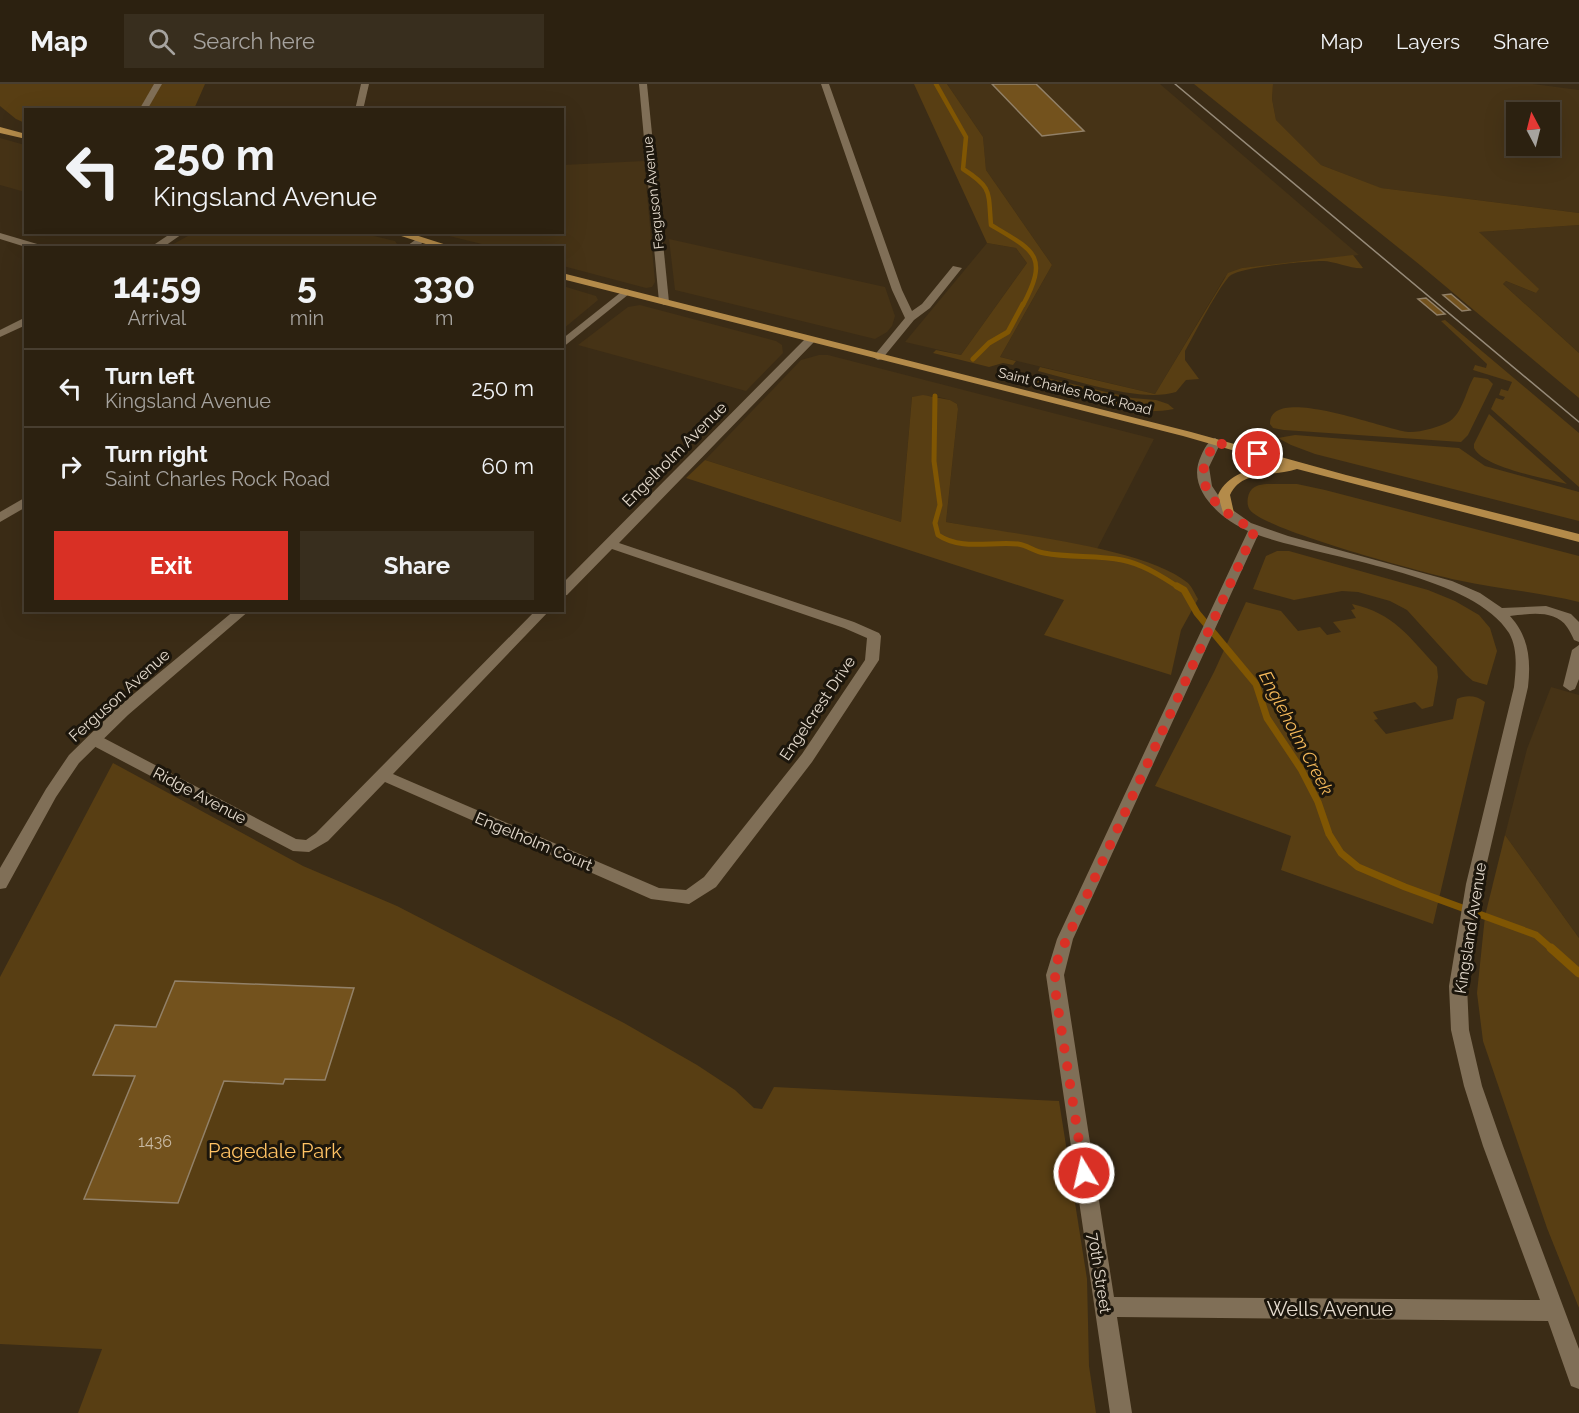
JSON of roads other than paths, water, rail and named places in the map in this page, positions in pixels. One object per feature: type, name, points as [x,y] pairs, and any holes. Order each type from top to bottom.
[{"type":"main road","points":[[0,130],[24,136]]},
{"type":"main road","points":[[400,234],[444,246]]},
{"type":"main road","name":"Saint Charles Rock Road","points":[[564,277],[1215,442],[1579,538]]},
{"type":"main road","points":[[1228,513],[1224,499],[1225,492],[1238,479],[1264,470],[1300,466]]},
{"type":"street","points":[[144,108],[158,84]]},
{"type":"street","points":[[359,108],[365,84]]},
{"type":"street","name":"Ferguson Avenue","points":[[643,84],[664,302]]},
{"type":"street","points":[[825,84],[897,290],[910,318]]},
{"type":"street","points":[[157,246],[178,234]]},
{"type":"street","points":[[0,236],[34,246]]},
{"type":"street","points":[[412,246],[421,240]]},
{"type":"street","points":[[878,357],[910,318],[926,306],[957,268]]},
{"type":"street","points":[[564,343],[625,292]]},
{"type":"street","points":[[0,334],[24,321]]},
{"type":"street","name":"Engelholm Avenue","points":[[564,590],[764,390],[810,340]]},
{"type":"street","name":"Kingsland Avenue","points":[[1215,442],[1205,462],[1204,481],[1214,499],[1228,513],[1255,530],[1448,584],[1474,596],[1500,614],[1514,630],[1521,647],[1524,665],[1521,687],[1468,918],[1458,986],[1460,1030],[1473,1086],[1493,1146],[1579,1378]]},
{"type":"street","points":[[0,518],[24,502]]},
{"type":"street","name":"70th Street","points":[[1121,1413],[1055,975],[1065,939],[1255,530]]},
{"type":"street","name":"Engelcrest Drive","points":[[610,544],[838,621],[874,636],[872,660],[807,758],[710,882],[689,897]]},
{"type":"street","points":[[1500,614],[1545,608],[1554,610],[1568,618],[1577,629],[1579,637]]},
{"type":"street","name":"Ferguson Avenue","points":[[0,883],[51,793],[74,759],[93,739],[242,612]]},
{"type":"street","points":[[382,775],[542,612]]},
{"type":"street","points":[[1570,686],[1579,650]]},
{"type":"street","name":"Ridge Avenue","points":[[93,739],[293,845],[309,846],[322,837],[382,775]]},
{"type":"street","name":"Engelholm Court","points":[[382,775],[657,894],[689,897]]},
{"type":"street","name":"Wells Avenue","points":[[1106,1307],[1554,1311]]},
{"type":"waterway","name":"Engleholm Creek","points":[[936,84],[966,137],[963,169],[984,186],[989,198],[991,225],[1018,242],[1033,256],[1036,265],[1035,275],[1023,305]]},
{"type":"waterway","name":"Engleholm Creek","points":[[973,359],[989,343],[1008,332],[1023,304]]},
{"type":"waterway","name":"Engleholm Creek","points":[[935,396],[934,461],[940,505],[935,523],[938,535],[957,543],[1018,544],[1054,555],[1122,560],[1145,568],[1180,588]]},
{"type":"waterway","name":"Engleholm Creek","points":[[1177,586],[1184,590],[1197,613],[1256,684],[1267,718],[1301,769],[1318,802],[1329,834],[1341,853],[1358,867],[1405,887],[1536,935],[1553,950]]},
{"type":"waterway","name":"Engleholm Creek","points":[[1551,948],[1579,973]]},
{"type":"tram line","points":[[1175,84],[1579,422]]},
{"type":"park label","name":"Pagedale Park","points":[[275,1151]]}]
